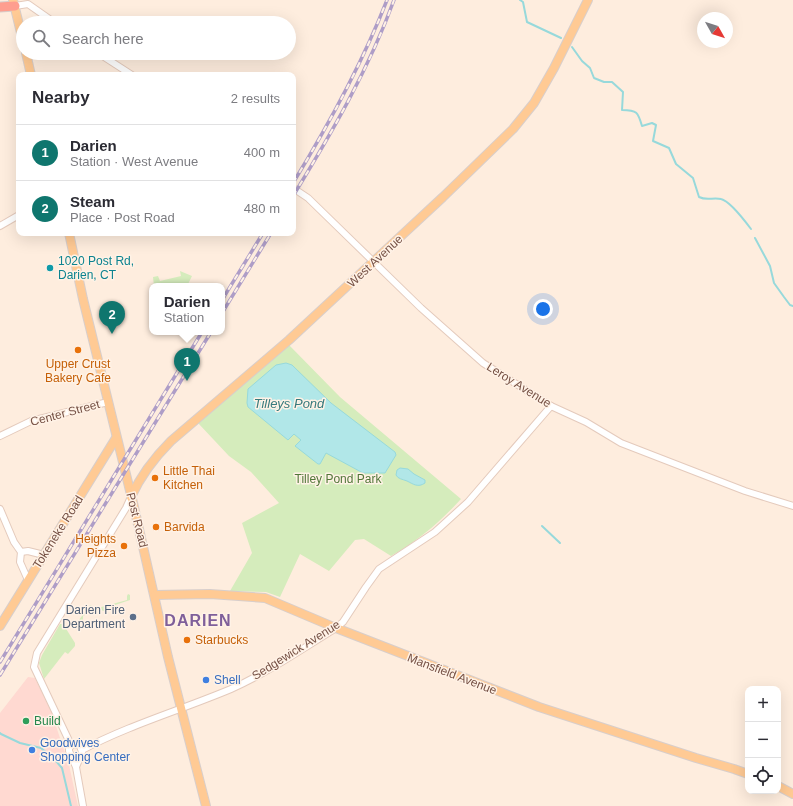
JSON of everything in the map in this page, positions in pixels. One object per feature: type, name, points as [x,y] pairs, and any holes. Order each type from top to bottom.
[{"type":"highway","points":[[0,7],[14,3]]},
{"type":"main road","name":"West Avenue","points":[[131,497],[142,476],[160,452],[171,441],[289,340],[508,134],[534,103],[554,68],[588,0]]},
{"type":"main road","points":[[14,3],[17,16]]},
{"type":"main road","points":[[28,60],[30,72]]},
{"type":"main road","name":"Post Road","points":[[70,236],[82,299],[155,595],[181,710],[206,806]]},
{"type":"main road","name":"Tokeneke Road","points":[[0,626],[116,438]]},
{"type":"main road","name":"Mansfield Avenue","points":[[155,595],[210,594],[265,598],[336,628],[539,708],[745,773]]},
{"type":"main road","points":[[781,788],[793,794]]},
{"type":"street","points":[[14,3],[28,4],[45,16]]},
{"type":"street","points":[[109,60],[127,72]]},
{"type":"street","name":"Leroy Avenue","points":[[296,190],[308,198],[421,308],[483,363],[551,406],[586,422],[621,443],[745,491],[793,506]]},
{"type":"street","points":[[0,226],[16,217]]},
{"type":"street","name":"Center Street","points":[[0,436],[31,421],[108,402]]},
{"type":"street","name":"Sedgewick Avenue","points":[[81,752],[104,739],[181,710],[234,687],[272,667],[336,628],[343,622],[379,569],[435,532],[468,502],[551,406]]},
{"type":"street","points":[[71,745],[34,667],[37,653],[126,508],[131,497]]},
{"type":"street","points":[[0,509],[14,542],[21,552],[20,562],[28,580]]},
{"type":"street","points":[[21,552],[44,555]]},
{"type":"street","points":[[71,745],[77,744],[80,746],[81,752],[76,767]]},
{"type":"street","points":[[71,745],[68,751],[72,756],[76,767],[84,806]]},
{"type":"street","points":[[72,756],[76,757],[81,752]]},
{"type":"shaded area","name":"Goodwives Shopping Center","points":[[28,677],[35,678],[51,711],[69,765],[78,806],[0,806],[0,713]]},
{"type":"green space","points":[[180,271],[192,276],[188,283],[154,283],[153,277],[158,276],[160,281],[181,276]]},
{"type":"green space","name":"Tilley Pond Park","points":[[289,345],[340,397],[461,499],[429,530],[411,544],[391,556],[364,539],[355,540],[329,571],[300,554],[280,597],[266,592],[230,591],[252,553],[242,523],[279,503],[251,472],[229,456],[198,423]]},
{"type":"green space","points":[[128,594],[130,595],[130,600],[112,606],[104,611],[100,608],[83,616],[83,621],[79,622],[90,605],[94,609],[127,600]]},
{"type":"green space","points":[[60,624],[63,624],[75,643],[75,646],[68,654],[65,652],[44,679],[39,663]]},
{"type":"water","name":"Tilleys Pond","points":[[286,363],[292,365],[331,403],[395,452],[396,455],[385,473],[363,473],[326,453],[320,464],[318,464],[295,446],[301,440],[294,434],[288,440],[248,407],[248,389],[276,365]]},
{"type":"water","points":[[400,468],[408,469],[425,480],[425,483],[416,485],[399,478],[396,475],[397,470]]},
{"type":"waterway","points":[[520,0],[523,2],[527,22],[561,38]]},
{"type":"waterway","points":[[572,47],[582,61],[590,68],[594,78],[604,82],[612,82],[623,92],[622,110],[634,111],[638,115],[642,126],[652,123],[656,125],[653,141],[669,148],[676,164],[693,178],[699,197],[705,199],[721,199],[729,203],[751,229]]},
{"type":"waterway","points":[[755,238],[770,266],[774,283],[790,305],[793,306]]},
{"type":"waterway","points":[[542,526],[560,543]]},
{"type":"waterway","points":[[0,733],[20,743],[41,748],[55,760],[62,768],[71,806]]},
{"type":"railway","points":[[296,178],[356,70],[387,0]]},
{"type":"railway","points":[[296,191],[335,125],[361,76],[394,0]]},
{"type":"railway","points":[[225,295],[261,236]]},
{"type":"railway","points":[[225,308],[269,236]]},
{"type":"railway","points":[[0,662],[200,335]]},
{"type":"railway","points":[[0,675],[209,335]]},
{"type":"place","name":"1020 Post Rd, Darien, CT","points":[[50,268]]},
{"type":"place","name":"Steam","points":[[112,334]]},
{"type":"place","name":"Upper Crust Bakery Cafe","points":[[78,350]]},
{"type":"place","name":"Darien","points":[[187,381]]},
{"type":"place","name":"Little Thai Kitchen","points":[[155,478]]},
{"type":"place","name":"Barvida","points":[[156,527]]},
{"type":"place","name":"Heights Pizza","points":[[124,546]]},
{"type":"place","name":"Darien Fire Department","points":[[133,617]]},
{"type":"place","name":"Starbucks","points":[[187,640]]},
{"type":"place","name":"Shell","points":[[206,680]]},
{"type":"place","name":"Build","points":[[26,721]]},
{"type":"place","name":"Goodwives Shopping Center","points":[[32,750]]},
{"type":"district","name":"DARIEN","points":[[198,620]]}]
